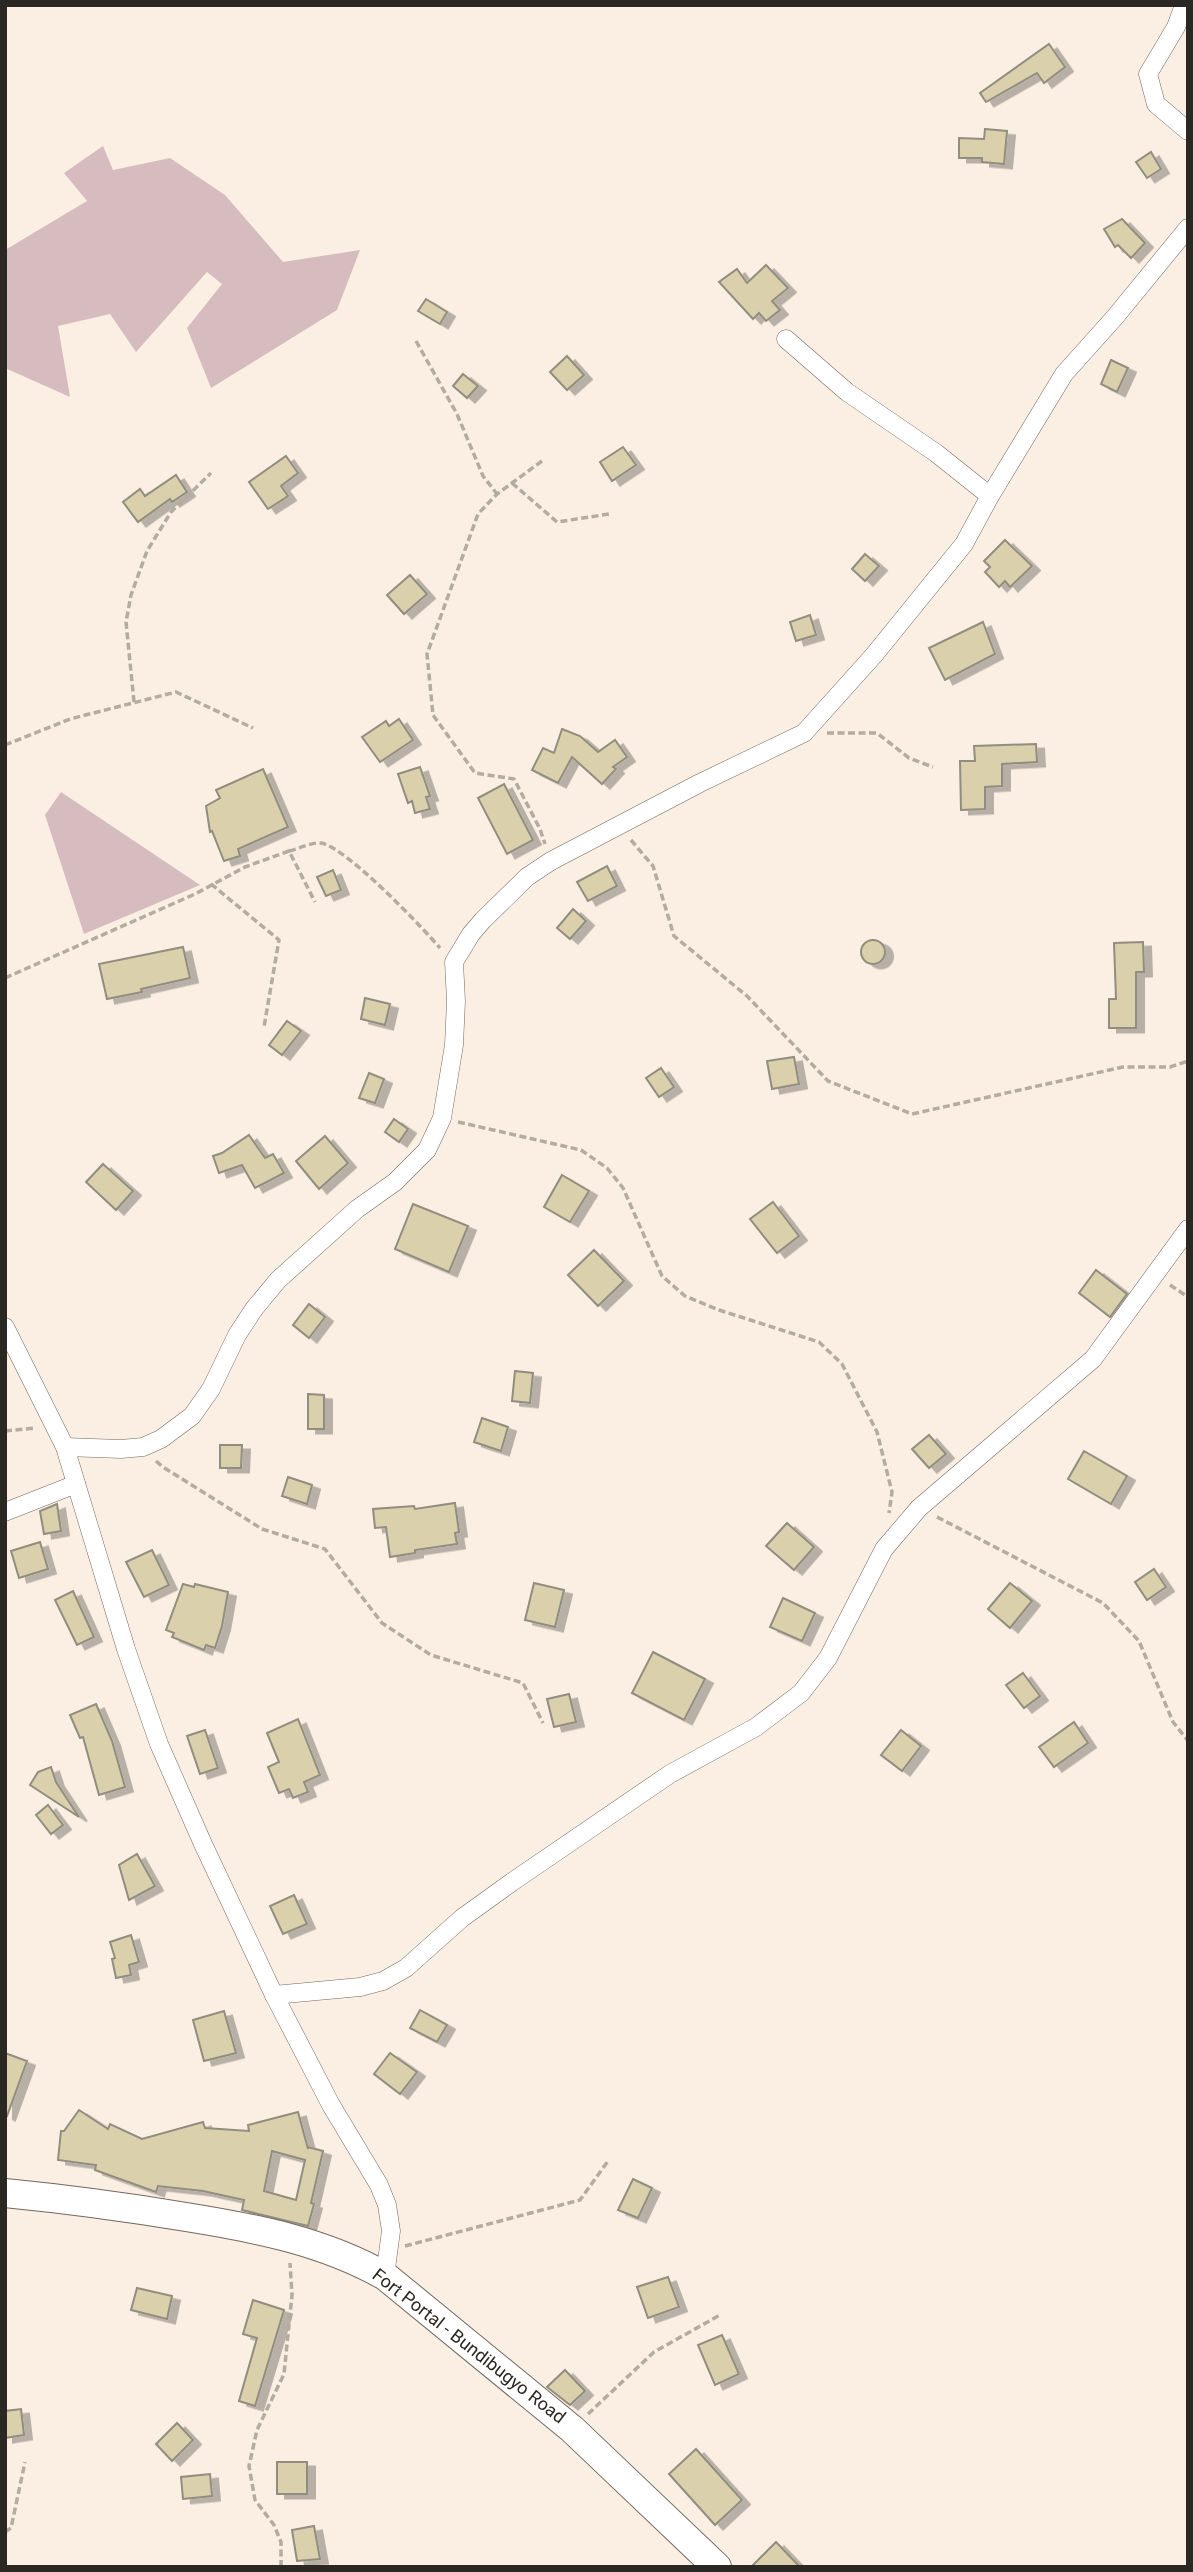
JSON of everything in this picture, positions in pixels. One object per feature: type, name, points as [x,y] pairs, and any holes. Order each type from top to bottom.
[{"type":"main road","name":"Fort Portal - Bundibugyo Road","points":[[5,2193],[139,2209],[289,2236],[362,2263],[387,2264],[572,2429],[718,2567]]},
{"type":"street","points":[[1184,5],[1176,27],[1148,74],[1156,104],[1188,131]]},
{"type":"street","points":[[65,1447],[143,1447],[168,1435],[192,1416],[211,1388],[237,1335],[278,1280],[356,1209],[395,1182],[427,1150],[442,1118],[454,1045],[454,962],[471,934],[527,877],[551,860],[804,733],[874,655],[964,544],[1064,374],[1188,228]]},
{"type":"street","points":[[786,338],[847,392],[936,453],[990,496]]},
{"type":"street","points":[[274,1995],[307,1993],[383,1981],[406,1968],[462,1918],[670,1773],[756,1727],[801,1693],[828,1658],[884,1549],[919,1508],[1093,1359],[1188,1229]]},
{"type":"street","points":[[5,1327],[65,1447],[126,1649],[159,1744],[202,1844],[274,1995],[331,2105],[379,2185],[387,2205],[391,2231],[387,2264]]},
{"type":"street","points":[[5,1512],[76,1485]]},
{"type":"path","points":[[416,341],[457,414],[483,476],[497,494]]},
{"type":"path","points":[[542,461],[497,494],[478,514],[427,654],[433,715],[475,773],[514,779],[540,829],[551,860]]},
{"type":"path","points":[[134,702],[126,622],[131,595],[148,551],[171,512],[211,472]]},
{"type":"path","points":[[512,483],[557,522],[609,513]]},
{"type":"path","points":[[5,745],[70,719],[176,692],[253,728]]},
{"type":"path","points":[[804,733],[877,733],[909,758],[933,767]]},
{"type":"path","points":[[619,826],[653,866],[674,936],[747,996],[828,1081],[912,1114],[1123,1067],[1170,1067],[1188,1061]]},
{"type":"path","points":[[5,978],[195,894],[245,867],[316,843],[331,848],[368,875],[454,962]]},
{"type":"path","points":[[289,851],[315,902]]},
{"type":"path","points":[[211,884],[279,940],[264,1027]]},
{"type":"path","points":[[442,1118],[581,1150],[607,1168],[623,1188],[662,1276],[685,1296],[719,1310],[819,1342],[842,1364],[877,1432],[892,1492],[889,1515]]},
{"type":"path","points":[[5,1431],[54,1423]]},
{"type":"path","points":[[143,1447],[163,1467],[262,1528],[325,1549],[382,1623],[431,1655],[523,1683],[543,1723]]},
{"type":"path","points":[[919,1508],[1103,1603],[1139,1641],[1174,1721],[1188,1741]]},
{"type":"path","points":[[387,2264],[580,2200],[608,2161]]},
{"type":"path","points":[[281,2567],[281,2542],[274,2525],[256,2500],[249,2466],[257,2431],[284,2374],[292,2295],[289,2236]]},
{"type":"path","points":[[572,2429],[654,2353],[720,2315]]},
{"type":"path","points":[[5,2532],[11,2528],[25,2462]]},
{"type":"shaded area","points":[[103,146],[113,170],[170,158],[225,195],[283,262],[360,250],[337,310],[211,388],[187,328],[222,284],[207,272],[136,352],[110,314],[58,326],[70,397],[5,368],[5,250],[87,201],[64,173]]},
{"type":"shaded area","points":[[61,792],[200,885],[84,934],[45,815]]},
{"type":"building","points":[[1049,44],[1065,67],[1044,83],[1037,73],[986,102],[980,93]]},
{"type":"building","points":[[985,129],[1007,131],[1004,164],[982,162],[982,158],[959,158],[959,138],[984,139]]},
{"type":"building","points":[[1151,152],[1161,169],[1147,178],[1136,162]]},
{"type":"building","points":[[1122,219],[1145,243],[1131,258],[1118,245],[1115,247],[1104,229]]},
{"type":"building","points":[[766,265],[788,288],[772,301],[780,310],[766,321],[759,313],[753,319],[719,282],[737,269],[747,283]]},
{"type":"building","points":[[426,299],[447,312],[440,324],[418,311]]},
{"type":"building","points":[[567,356],[584,375],[567,390],[550,372]]},
{"type":"building","points":[[1111,360],[1128,368],[1117,392],[1101,384]]},
{"type":"building","points":[[463,374],[478,386],[467,398],[453,386]]},
{"type":"building","points":[[623,447],[636,465],[612,481],[600,462]]},
{"type":"building","points":[[286,456],[298,473],[281,486],[288,496],[268,509],[249,482]]},
{"type":"building","points":[[176,475],[187,492],[172,502],[170,499],[138,522],[123,502],[140,489],[145,496]]},
{"type":"building","points":[[1005,540],[1032,566],[1010,587],[1005,581],[999,587],[985,572],[990,567],[984,561]]},
{"type":"building","points":[[865,554],[879,566],[865,581],[852,569]]},
{"type":"building","points":[[410,575],[427,594],[404,614],[387,595]]},
{"type":"building","points":[[810,615],[816,635],[796,641],[790,622]]},
{"type":"building","points":[[983,622],[995,654],[945,680],[929,648]]},
{"type":"building","points":[[399,719],[413,740],[380,762],[362,737],[386,721],[389,726]]},
{"type":"building","points":[[562,729],[580,736],[598,752],[615,740],[627,757],[613,767],[616,769],[602,784],[572,757],[558,783],[532,770],[543,748],[554,753]]},
{"type":"building","points":[[1036,744],[1037,762],[1002,764],[1002,786],[985,787],[985,809],[961,810],[960,761],[975,761],[974,746]]},
{"type":"building","points":[[420,767],[430,796],[426,797],[430,809],[415,813],[412,801],[408,803],[398,774]]},
{"type":"building","points":[[263,769],[288,827],[238,849],[240,856],[224,861],[212,831],[210,832],[206,806],[220,798],[216,790]]},
{"type":"building","points":[[504,784],[533,840],[507,854],[478,798]]},
{"type":"building","points":[[607,866],[617,886],[588,901],[577,882]]},
{"type":"building","points":[[333,870],[341,890],[326,896],[317,877]]},
{"type":"building","points":[[573,909],[586,921],[570,939],[557,928]]},
{"type":"building","points":[[873,940],[884,947],[885,952],[878,963],[873,964],[862,957],[861,952],[868,941]]},
{"type":"building","points":[[1143,942],[1144,972],[1136,972],[1136,1028],[1109,1028],[1109,999],[1116,999],[1114,943]]},
{"type":"building","points":[[183,947],[190,978],[107,999],[99,964]]},
{"type":"building","points":[[365,998],[390,1004],[385,1025],[361,1019]]},
{"type":"building","points":[[287,1021],[301,1031],[282,1055],[269,1045]]},
{"type":"building","points":[[794,1057],[799,1084],[772,1089],[767,1061]]},
{"type":"building","points":[[661,1068],[674,1087],[659,1097],[646,1078]]},
{"type":"building","points":[[369,1073],[384,1079],[375,1103],[359,1098]]},
{"type":"building","points":[[394,1119],[408,1129],[399,1142],[385,1132]]},
{"type":"building","points":[[249,1135],[265,1158],[273,1154],[284,1173],[255,1188],[242,1165],[219,1173],[213,1156]]},
{"type":"building","points":[[325,1136],[348,1163],[319,1189],[296,1161]]},
{"type":"building","points":[[103,1164],[133,1191],[116,1210],[86,1182]]},
{"type":"building","points":[[562,1175],[589,1191],[570,1222],[544,1207]]},
{"type":"building","points":[[773,1202],[799,1236],[777,1253],[750,1219]]},
{"type":"building","points":[[413,1204],[468,1226],[449,1272],[395,1249]]},
{"type":"building","points":[[594,1250],[624,1281],[598,1306],[568,1275]]},
{"type":"building","points":[[1096,1270],[1127,1294],[1110,1317],[1079,1293]]},
{"type":"building","points":[[309,1304],[325,1317],[309,1338],[293,1325]]},
{"type":"building","points":[[515,1371],[533,1373],[530,1403],[512,1401]]},
{"type":"building","points":[[308,1394],[324,1395],[324,1429],[308,1429]]},
{"type":"building","points":[[482,1418],[508,1427],[501,1451],[474,1442]]},
{"type":"building","points":[[929,1435],[946,1454],[929,1468],[912,1449]]},
{"type":"building","points":[[220,1445],[242,1445],[241,1468],[220,1468]]},
{"type":"building","points":[[1084,1451],[1127,1476],[1111,1504],[1068,1479]]},
{"type":"building","points":[[288,1477],[312,1485],[307,1504],[282,1496]]},
{"type":"building","points":[[455,1503],[459,1532],[455,1533],[457,1544],[415,1550],[415,1553],[390,1557],[386,1527],[375,1528],[373,1509],[414,1506],[415,1509]]},
{"type":"building","points":[[57,1504],[61,1531],[44,1534],[40,1511]]},
{"type":"building","points":[[787,1523],[814,1547],[794,1570],[766,1546]]},
{"type":"building","points":[[40,1542],[48,1569],[19,1578],[11,1551]]},
{"type":"building","points":[[152,1550],[169,1585],[144,1597],[126,1562]]},
{"type":"building","points":[[1154,1569],[1166,1587],[1147,1600],[1135,1582]]},
{"type":"building","points":[[534,1583],[564,1590],[555,1627],[525,1620]]},
{"type":"building","points":[[1010,1583],[1032,1601],[1010,1628],[988,1609]]},
{"type":"building","points":[[183,1584],[194,1587],[195,1584],[228,1592],[215,1648],[206,1645],[204,1650],[172,1637],[174,1633],[166,1630]]},
{"type":"building","points":[[73,1591],[94,1637],[77,1645],[55,1600]]},
{"type":"building","points":[[783,1598],[815,1613],[802,1641],[770,1627]]},
{"type":"building","points":[[653,1652],[705,1679],[684,1720],[632,1693]]},
{"type":"building","points":[[1023,1673],[1040,1696],[1024,1708],[1006,1685]]},
{"type":"building","points":[[569,1694],[576,1722],[554,1727],[547,1699]]},
{"type":"building","points":[[96,1704],[112,1741],[125,1787],[99,1795],[83,1737],[80,1738],[70,1715]]},
{"type":"building","points":[[298,1719],[320,1775],[304,1782],[308,1792],[293,1798],[289,1789],[279,1793],[268,1767],[279,1762],[267,1733]]},
{"type":"building","points":[[1074,1722],[1088,1743],[1054,1767],[1039,1747]]},
{"type":"building","points":[[205,1730],[218,1768],[200,1774],[187,1736]]},
{"type":"building","points":[[901,1730],[921,1746],[902,1771],[881,1755]]},
{"type":"building","points":[[51,1767],[56,1782],[79,1817],[30,1785],[38,1772]]},
{"type":"building","points":[[48,1805],[63,1825],[51,1834],[36,1815]]},
{"type":"building","points":[[137,1854],[155,1886],[129,1900],[119,1865]]},
{"type":"building","points":[[294,1895],[307,1924],[283,1934],[270,1906]]},
{"type":"building","points":[[131,1935],[139,1962],[129,1965],[131,1975],[116,1978],[112,1959],[115,1958],[110,1942]]},
{"type":"building","points":[[420,2010],[447,2025],[437,2042],[410,2028]]},
{"type":"building","points":[[224,2011],[236,2053],[204,2061],[193,2020]]},
{"type":"building","points":[[5,2053],[27,2061],[7,2116],[5,2115]]},
{"type":"building","points":[[390,2053],[417,2072],[400,2094],[374,2074]]},
{"type":"building","points":[[79,2110],[108,2129],[110,2124],[142,2139],[203,2122],[205,2128],[249,2131],[248,2125],[298,2112],[308,2149],[323,2151],[308,2226],[242,2210],[244,2200],[203,2191],[158,2186],[156,2192],[95,2170],[96,2165],[58,2160],[61,2131],[64,2131]],"holes":[[[272,2151],[305,2160],[296,2200],[264,2191]]]},
{"type":"building","points":[[633,2179],[652,2188],[638,2218],[618,2210]]},
{"type":"building","points":[[668,2277],[679,2307],[648,2318],[637,2287]]},
{"type":"building","points":[[137,2288],[172,2296],[167,2319],[131,2310]]},
{"type":"building","points":[[253,2300],[284,2310],[255,2406],[239,2401],[257,2338],[243,2334]]},
{"type":"building","points":[[722,2335],[739,2374],[715,2385],[698,2345]]},
{"type":"building","points":[[565,2370],[585,2391],[570,2405],[547,2387]]},
{"type":"building","points":[[21,2409],[24,2435],[5,2438],[5,2411]]},
{"type":"building","points":[[177,2423],[193,2440],[172,2461],[156,2444]]},
{"type":"building","points":[[696,2449],[742,2500],[715,2525],[669,2474]]},
{"type":"building","points":[[277,2462],[307,2462],[307,2494],[277,2494]]},
{"type":"building","points":[[210,2474],[212,2496],[183,2499],[181,2477]]},
{"type":"building","points":[[314,2526],[320,2559],[297,2561],[292,2530]]},
{"type":"building","points":[[776,2542],[800,2567],[751,2567]]}]
